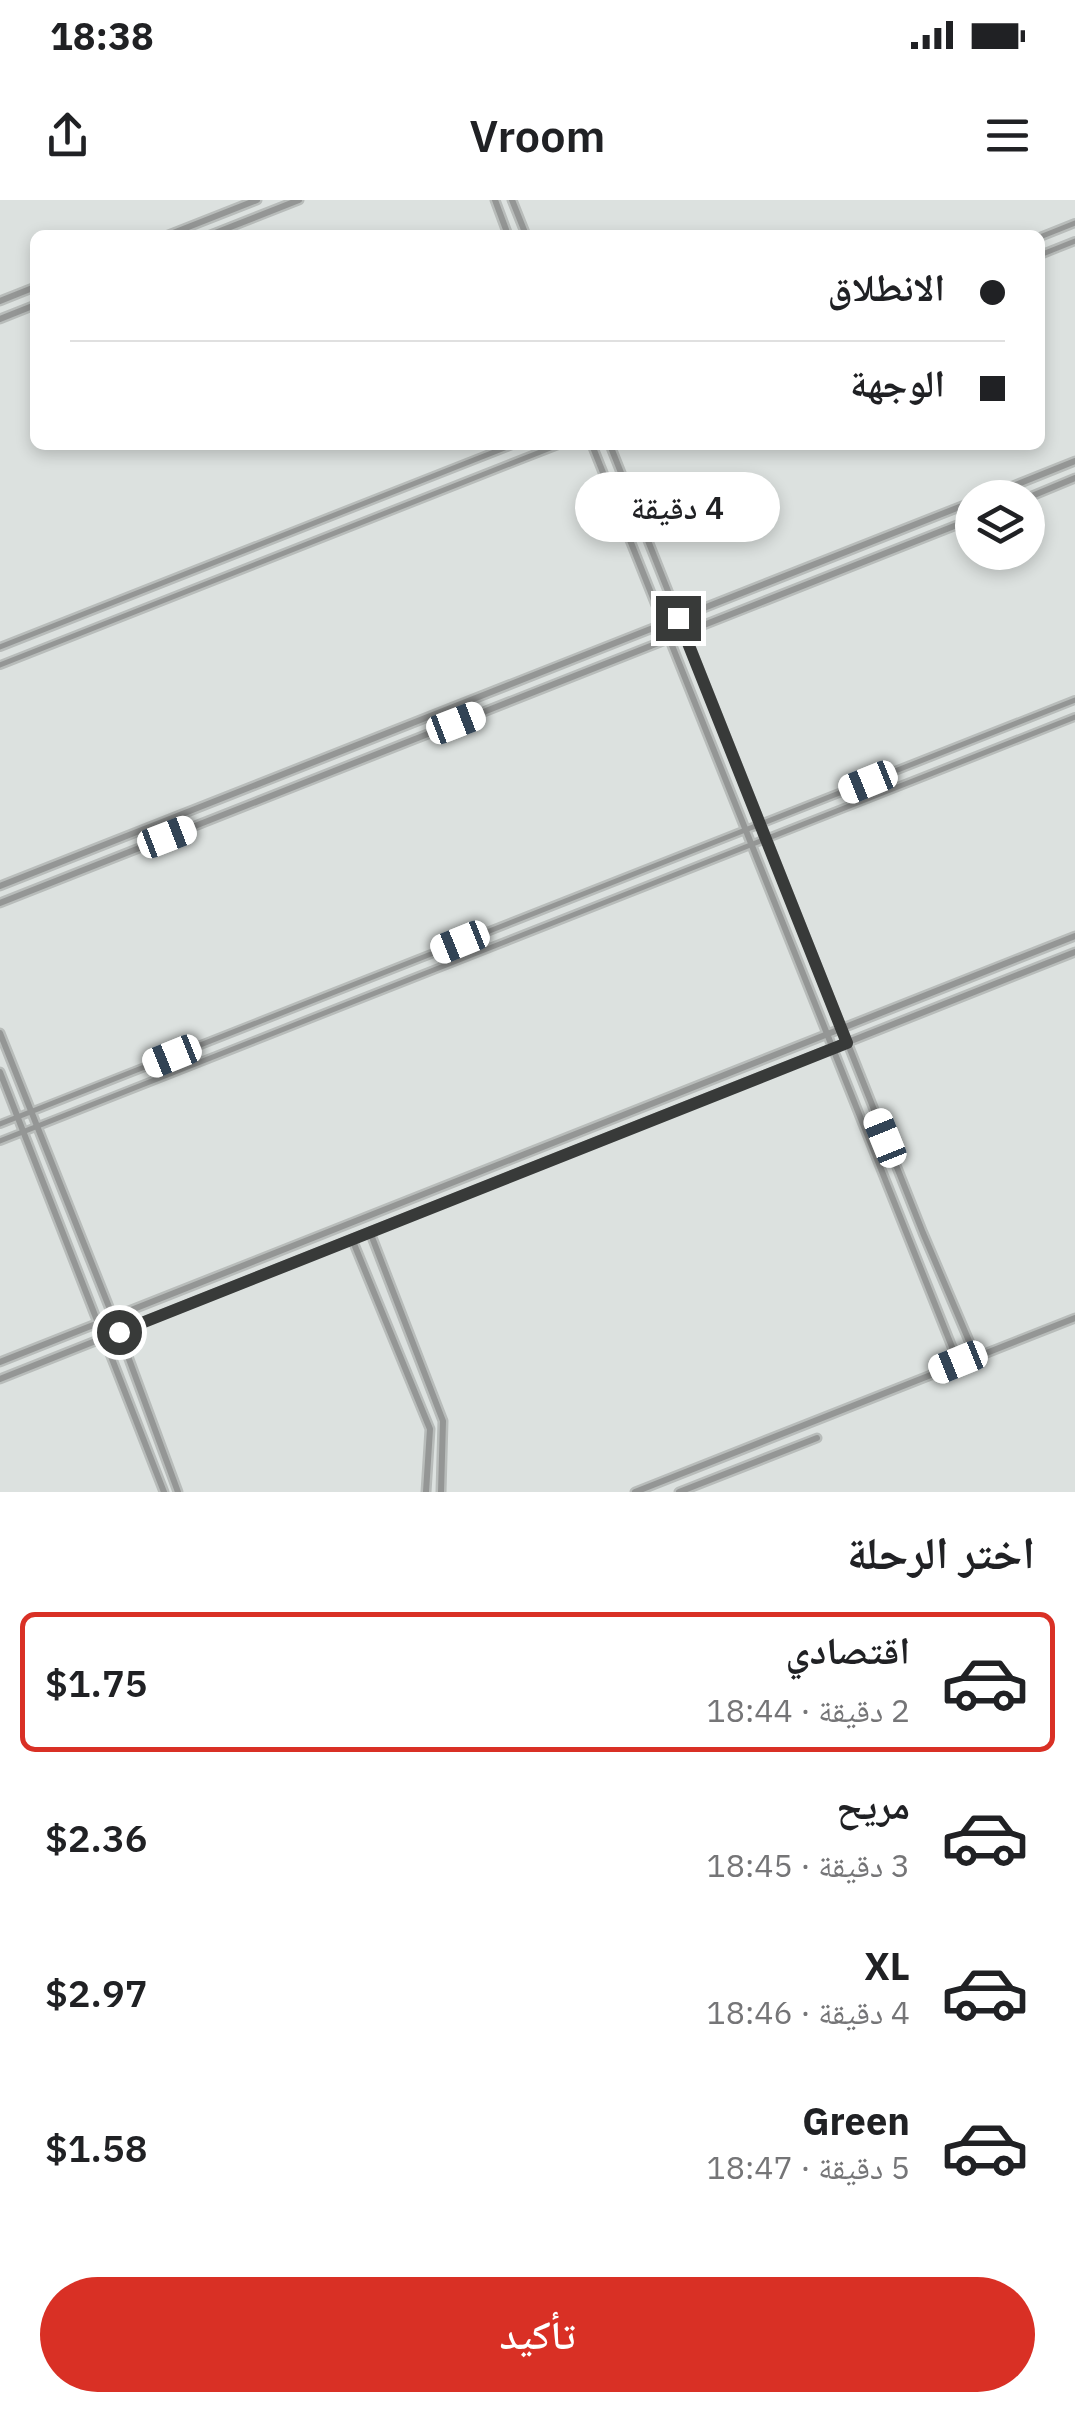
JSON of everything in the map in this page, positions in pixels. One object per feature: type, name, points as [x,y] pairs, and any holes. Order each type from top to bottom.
[{"type":"street","points":[[181,230],[256,200]]},
{"type":"street","points":[[223,230],[299,200]]},
{"type":"street","points":[[494,200],[506,230]]},
{"type":"street","points":[[512,200],[524,230]]},
{"type":"street","points":[[1045,235],[1075,223]]},
{"type":"street","points":[[1045,253],[1075,241]]},
{"type":"street","points":[[0,301],[30,289]]},
{"type":"street","points":[[0,318],[30,307]]},
{"type":"street","points":[[0,647],[499,450]]},
{"type":"street","points":[[0,666],[545,450]]},
{"type":"street","points":[[594,450],[958,1362]]},
{"type":"street","points":[[612,450],[975,1356]]},
{"type":"street","points":[[1028,480],[1075,461]]},
{"type":"street","points":[[1045,490],[1075,478]]},
{"type":"street","points":[[0,886],[955,509]]},
{"type":"street","points":[[0,903],[955,526]]},
{"type":"street","points":[[0,1124],[1075,700]]},
{"type":"street","points":[[0,1141],[1075,716]]},
{"type":"street","points":[[0,1362],[1075,936]]},
{"type":"street","points":[[0,1379],[1075,952]]},
{"type":"street","points":[[0,1032],[178,1492]]},
{"type":"street","points":[[0,1072],[164,1492]]},
{"type":"street","points":[[540,1148],[545,1161]]},
{"type":"street","points":[[370,1232],[444,1421],[441,1492]]},
{"type":"street","points":[[352,1239],[430,1429],[426,1492]]},
{"type":"street","points":[[635,1492],[1075,1318]]},
{"type":"street","points":[[679,1492],[817,1438]]},
{"type":"route","points":[[119,1332],[847,1043],[678,618]]}]
